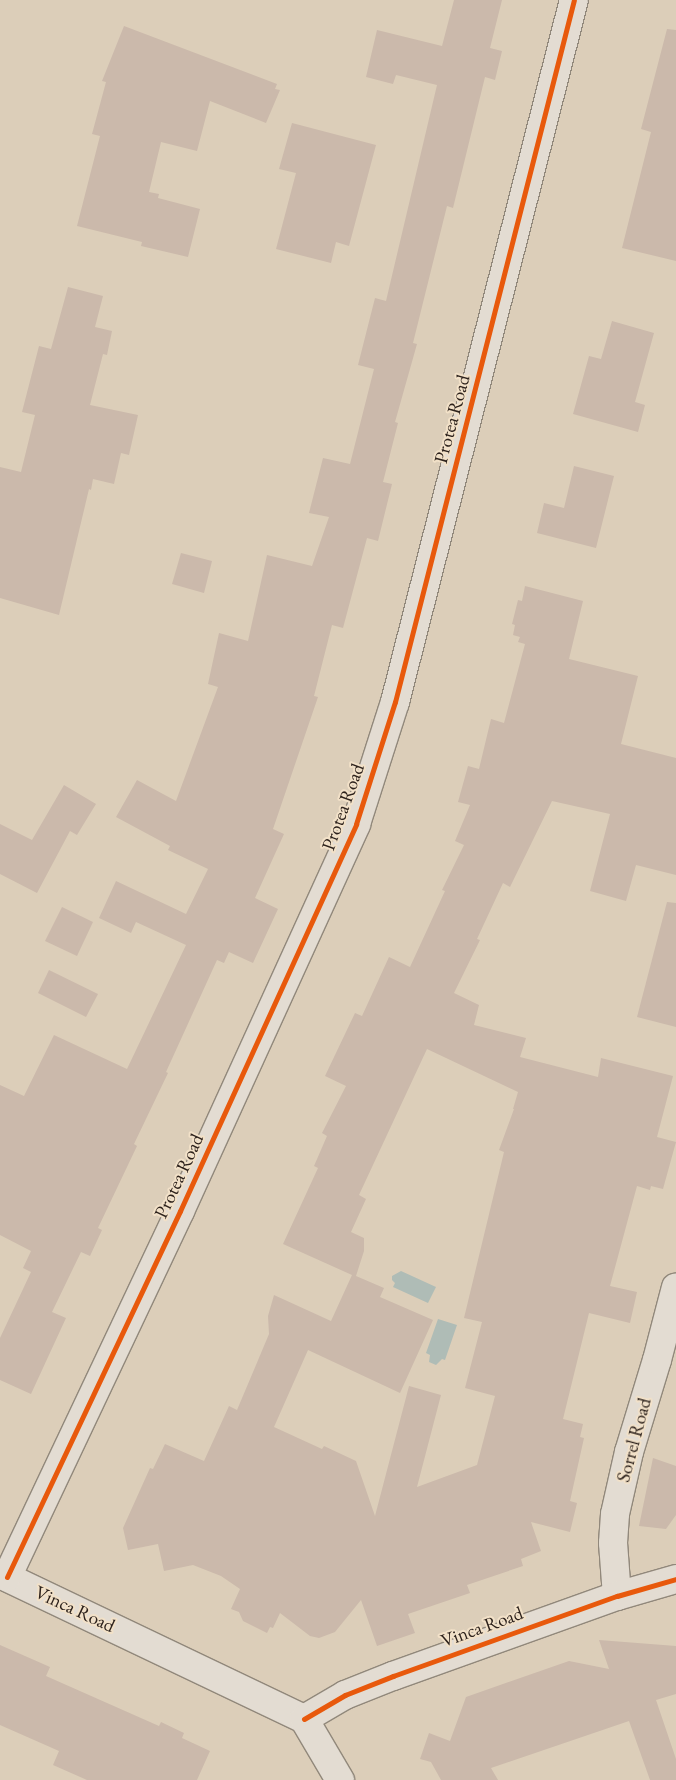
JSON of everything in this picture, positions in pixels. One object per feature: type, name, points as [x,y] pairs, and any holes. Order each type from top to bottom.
[{"type":"street","name":"Protea Road","points":[[4,1575],[180,1211],[356,824],[395,702],[574,0]]},
{"type":"street","name":"Sorrel Road","points":[[617,1596],[613,1543],[615,1514],[629,1452],[657,1360],[676,1287]]},
{"type":"street","name":"Vinca Road","points":[[4,1575],[304,1719],[345,1695],[617,1596],[676,1579]]},
{"type":"street","points":[[304,1719],[340,1780]]},
{"type":"shaded area","points":[[401,1271],[436,1287],[428,1303],[393,1287],[395,1283],[392,1280],[392,1276]]},
{"type":"shaded area","points":[[438,1319],[457,1325],[445,1360],[442,1359],[436,1365],[429,1362],[430,1355],[426,1353]]},
{"type":"building","points":[[454,0],[502,0],[490,48],[502,51],[495,80],[485,77],[453,208],[447,206],[413,343],[417,344],[395,422],[398,423],[383,482],[392,484],[378,541],[367,538],[343,628],[332,625],[314,696],[318,697],[273,829],[284,834],[255,898],[278,909],[253,963],[229,952],[224,963],[217,960],[166,1072],[168,1073],[134,1144],[137,1146],[98,1228],[102,1230],[90,1256],[81,1252],[52,1312],[66,1318],[31,1394],[0,1380],[0,1338],[31,1272],[23,1268],[31,1251],[0,1235],[0,1085],[24,1096],[54,1035],[127,1069],[186,945],[136,922],[131,933],[99,918],[116,881],[186,914],[208,869],[168,850],[170,846],[116,817],[137,780],[176,801],[218,687],[208,684],[219,633],[248,641],[267,555],[312,566],[329,517],[309,513],[323,458],[350,464],[374,369],[358,365],[375,298],[386,301],[437,85],[396,75],[393,84],[366,77],[377,30],[442,46]]},
{"type":"building","points":[[124,26],[277,84],[275,89],[280,90],[266,123],[210,101],[197,151],[161,142],[149,192],[159,194],[158,198],[200,209],[188,257],[141,246],[142,242],[77,226],[100,136],[92,134],[106,82],[102,81]]},
{"type":"building","points":[[667,29],[676,30],[676,261],[622,248],[651,132],[641,129]]},
{"type":"building","points":[[292,123],[376,145],[349,246],[336,242],[331,263],[276,249],[296,173],[279,169]]},
{"type":"building","points":[[68,287],[103,296],[95,327],[112,331],[107,355],[103,354],[90,405],[138,415],[129,455],[121,453],[114,484],[93,479],[91,490],[89,489],[59,615],[0,598],[0,467],[21,472],[35,415],[22,412],[39,346],[51,349]]},
{"type":"building","points":[[612,321],[654,333],[635,402],[645,405],[638,432],[573,414],[589,356],[601,359]]},
{"type":"building","points":[[574,466],[614,476],[596,548],[537,533],[544,503],[564,508]]},
{"type":"building","points":[[181,553],[212,561],[204,593],[172,584]]},
{"type":"building","points":[[525,586],[583,601],[569,659],[638,676],[621,744],[676,758],[676,875],[636,865],[626,901],[590,891],[610,814],[552,801],[510,887],[503,883],[477,939],[480,940],[454,993],[479,1005],[474,1025],[526,1038],[520,1057],[598,1077],[601,1058],[673,1076],[657,1137],[676,1142],[663,1189],[651,1186],[650,1190],[637,1186],[610,1286],[637,1292],[630,1323],[589,1313],[563,1419],[583,1424],[580,1437],[584,1438],[570,1501],[577,1503],[570,1532],[531,1522],[541,1551],[521,1559],[523,1566],[467,1585],[470,1593],[408,1614],[415,1633],[377,1646],[361,1600],[335,1632],[319,1638],[310,1636],[280,1613],[273,1628],[270,1627],[267,1633],[243,1621],[239,1612],[231,1609],[240,1589],[221,1576],[193,1565],[164,1571],[158,1544],[128,1550],[123,1528],[150,1468],[153,1469],[165,1444],[204,1461],[229,1406],[237,1410],[269,1334],[268,1316],[274,1295],[331,1321],[352,1275],[283,1244],[318,1168],[314,1166],[327,1136],[322,1133],[346,1086],[325,1076],[355,1013],[362,1016],[389,957],[410,967],[445,891],[442,890],[464,845],[455,841],[470,805],[458,802],[468,766],[479,769],[491,719],[504,723],[525,644],[518,642],[520,637],[513,635],[515,625],[512,624],[518,600],[522,601]],"holes":[[[427,1049],[518,1092],[499,1150],[504,1152],[464,1318],[482,1322],[465,1388],[495,1396],[477,1465],[417,1487],[441,1395],[409,1386],[375,1516],[356,1461],[324,1446],[322,1449],[274,1427],[308,1350],[400,1393],[433,1320],[380,1297],[384,1288],[356,1276],[364,1251],[364,1238],[351,1232],[366,1199],[359,1195]]]},
{"type":"building","points":[[64,785],[96,804],[77,835],[70,831],[37,893],[0,874],[0,824],[32,840]]},
{"type":"building","points":[[667,902],[676,903],[676,1027],[637,1017]]},
{"type":"building","points":[[62,907],[93,922],[77,956],[45,941]]},
{"type":"building","points":[[49,970],[98,994],[86,1017],[38,993]]},
{"type":"building","points":[[653,1458],[676,1466],[676,1515],[666,1529],[639,1526]]},
{"type":"building","points":[[599,1640],[676,1646],[676,1694],[656,1700],[676,1759],[676,1780],[650,1780],[629,1721],[491,1768],[498,1780],[441,1780],[431,1762],[420,1759],[429,1733],[450,1741],[466,1697],[569,1661],[609,1669]]},
{"type":"building","points":[[0,1645],[50,1667],[46,1676],[159,1726],[161,1722],[184,1733],[182,1738],[210,1751],[197,1780],[87,1780],[53,1765],[59,1751],[0,1725]]},
{"type":"cycle path","points":[[7,1577],[180,1211],[356,824],[395,702],[574,0]]},
{"type":"cycle path","points":[[304,1719],[345,1695],[393,1676],[617,1596],[676,1579]]}]
